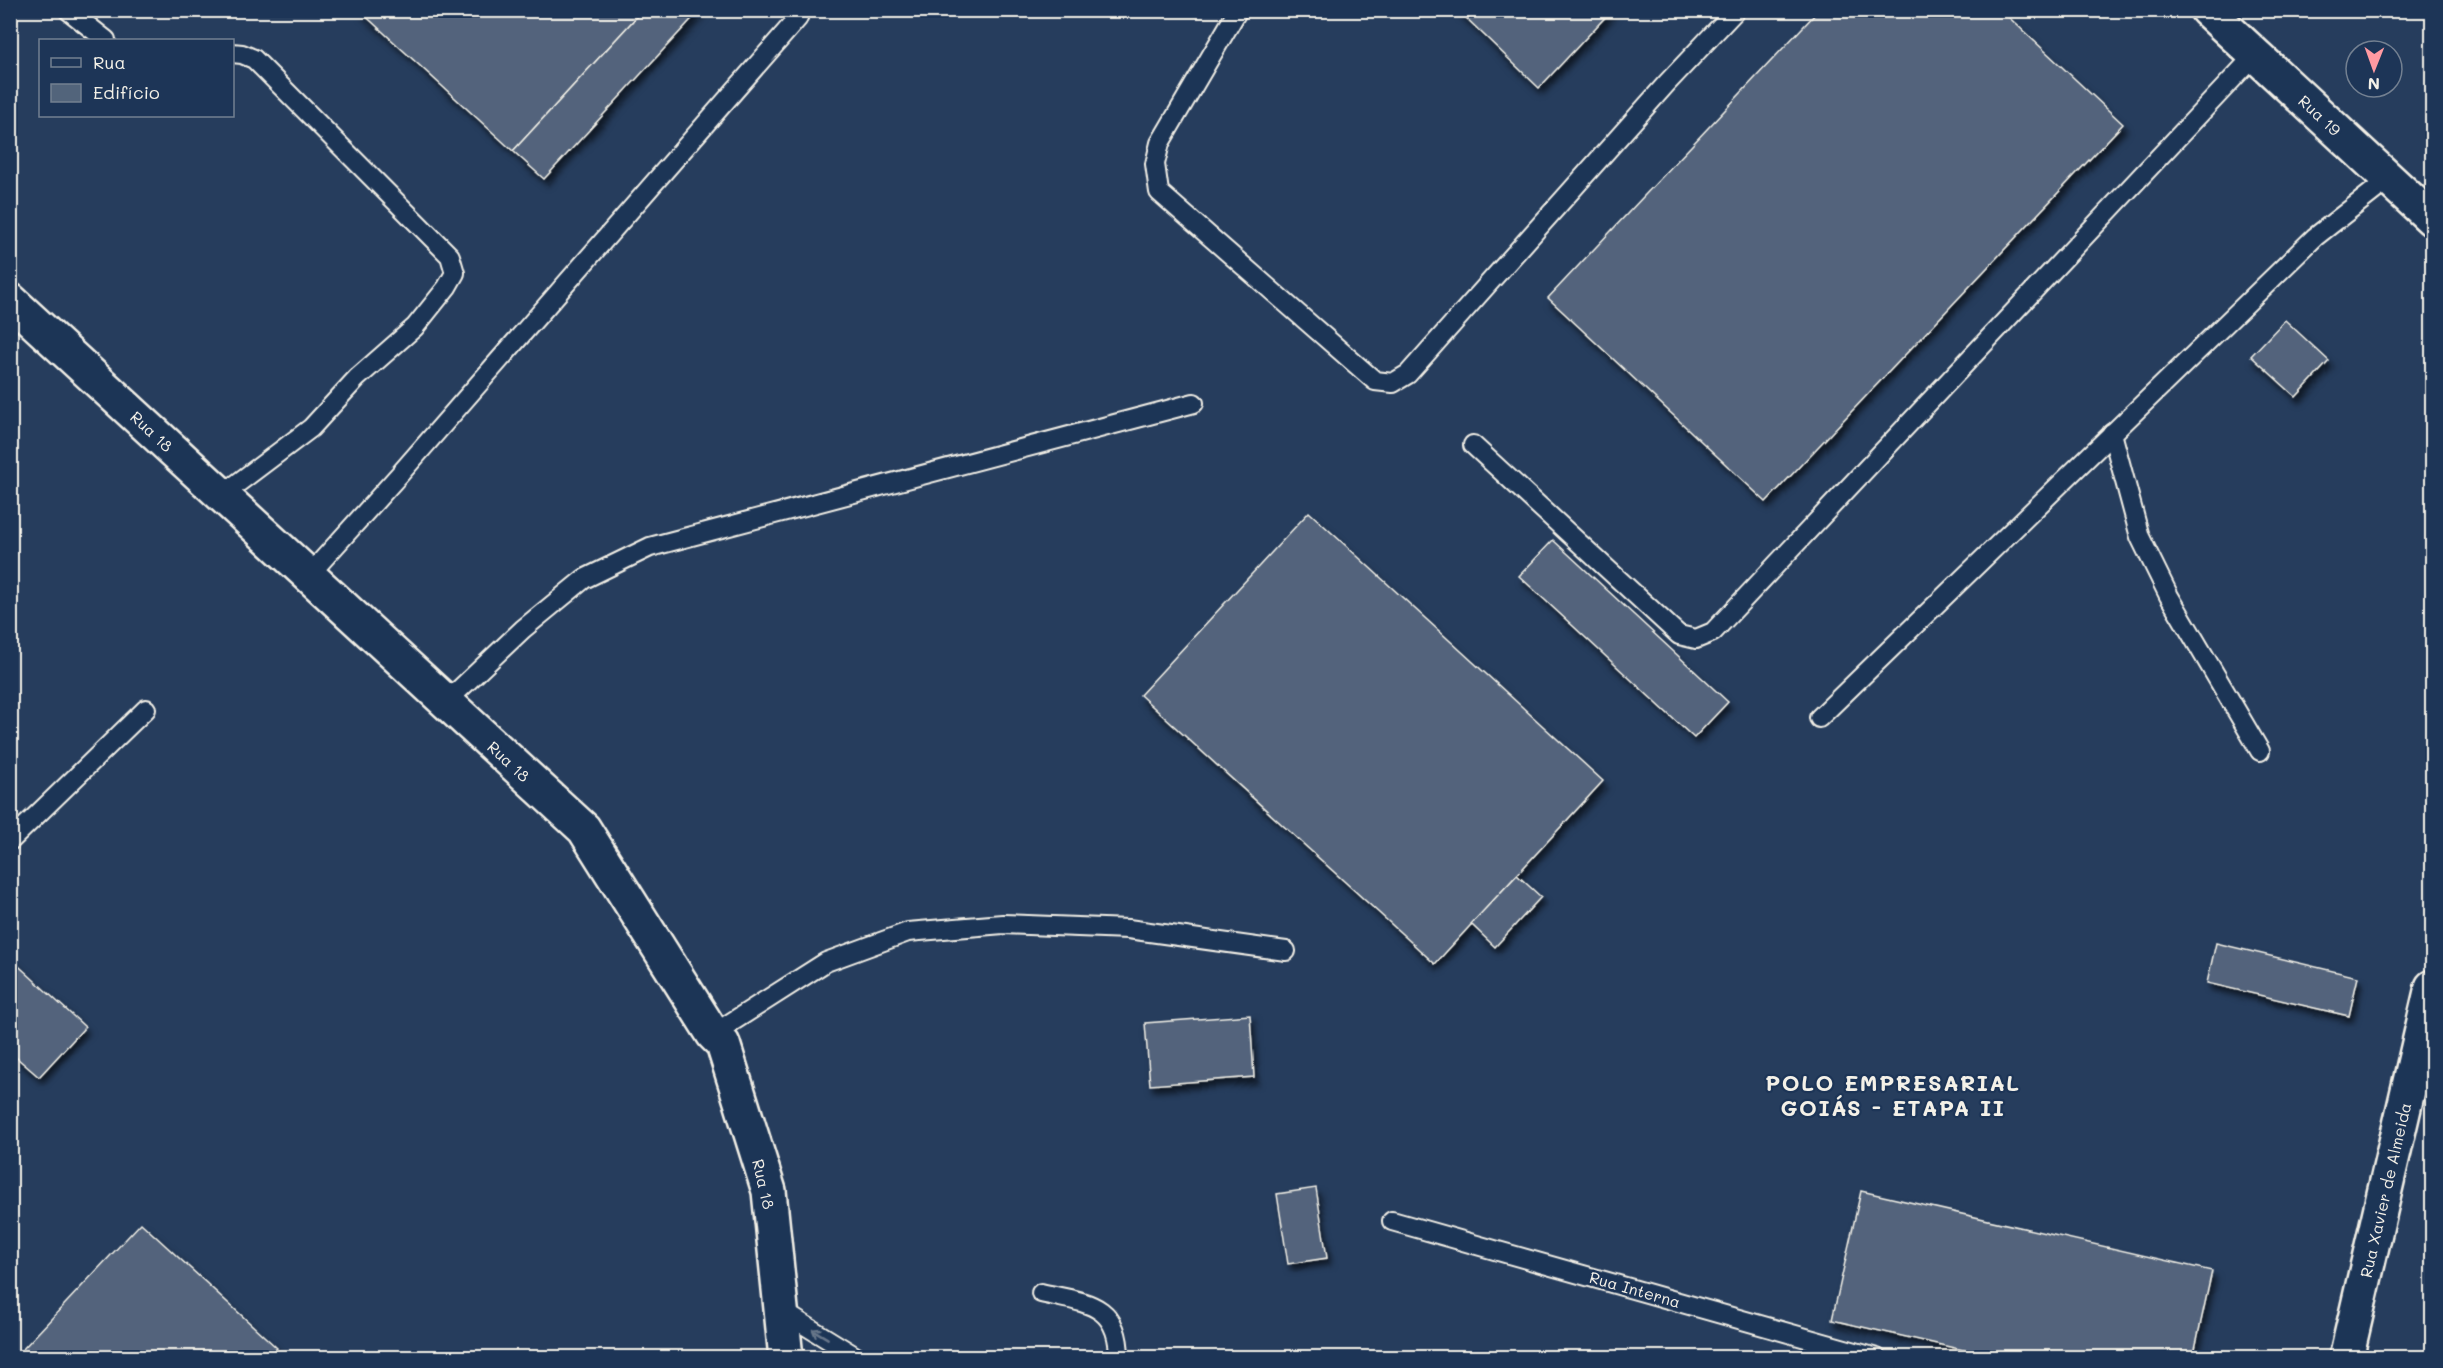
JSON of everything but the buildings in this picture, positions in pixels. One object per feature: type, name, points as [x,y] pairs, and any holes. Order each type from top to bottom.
[{"type":"street","name":"Rua 19","points":[[2207,10],[2433,219]]},
{"type":"street","name":"Rua 18","points":[[10,300],[584,829],[714,1034],[723,1044],[769,1191],[786,1358]]},
{"type":"street","name":"Rua Xavier de Almeida","points":[[2346,1358],[2433,987]]},
{"type":"lane","points":[[68,10],[105,39]]},
{"type":"lane","points":[[309,575],[798,18],[799,10]]},
{"type":"lane","points":[[1238,10],[1160,143],[1155,164],[1159,192],[1375,381],[1393,383],[1408,374],[1667,83],[1736,10]]},
{"type":"lane","points":[[222,495],[310,428],[357,378],[415,327],[447,287],[455,273],[450,256],[254,59],[234,53]]},
{"type":"lane","points":[[1473,445],[1679,635],[1696,639],[1713,632],[2255,55]]},
{"type":"lane","points":[[1819,718],[2315,237],[2390,179]]},
{"type":"lane","points":[[446,702],[523,629],[584,579],[650,547],[1194,403]]},
{"type":"lane","points":[[2112,433],[2140,537],[2169,596],[2260,751]]},
{"type":"lane","points":[[10,841],[146,709]]},
{"type":"lane","points":[[714,1034],[826,962],[908,932],[1003,924],[1128,929],[1286,951]]},
{"type":"lane","name":"Rua Interna","points":[[1392,1221],[1877,1358]]},
{"type":"lane","points":[[1041,1293],[1093,1304],[1106,1314],[1119,1342],[1119,1358]]},
{"type":"lane","points":[[782,1311],[858,1358]]},
{"type":"district","name":"POLO EMPRESARIAL GOIÁS - ETAPA II","points":[[1893,1094]]}]
